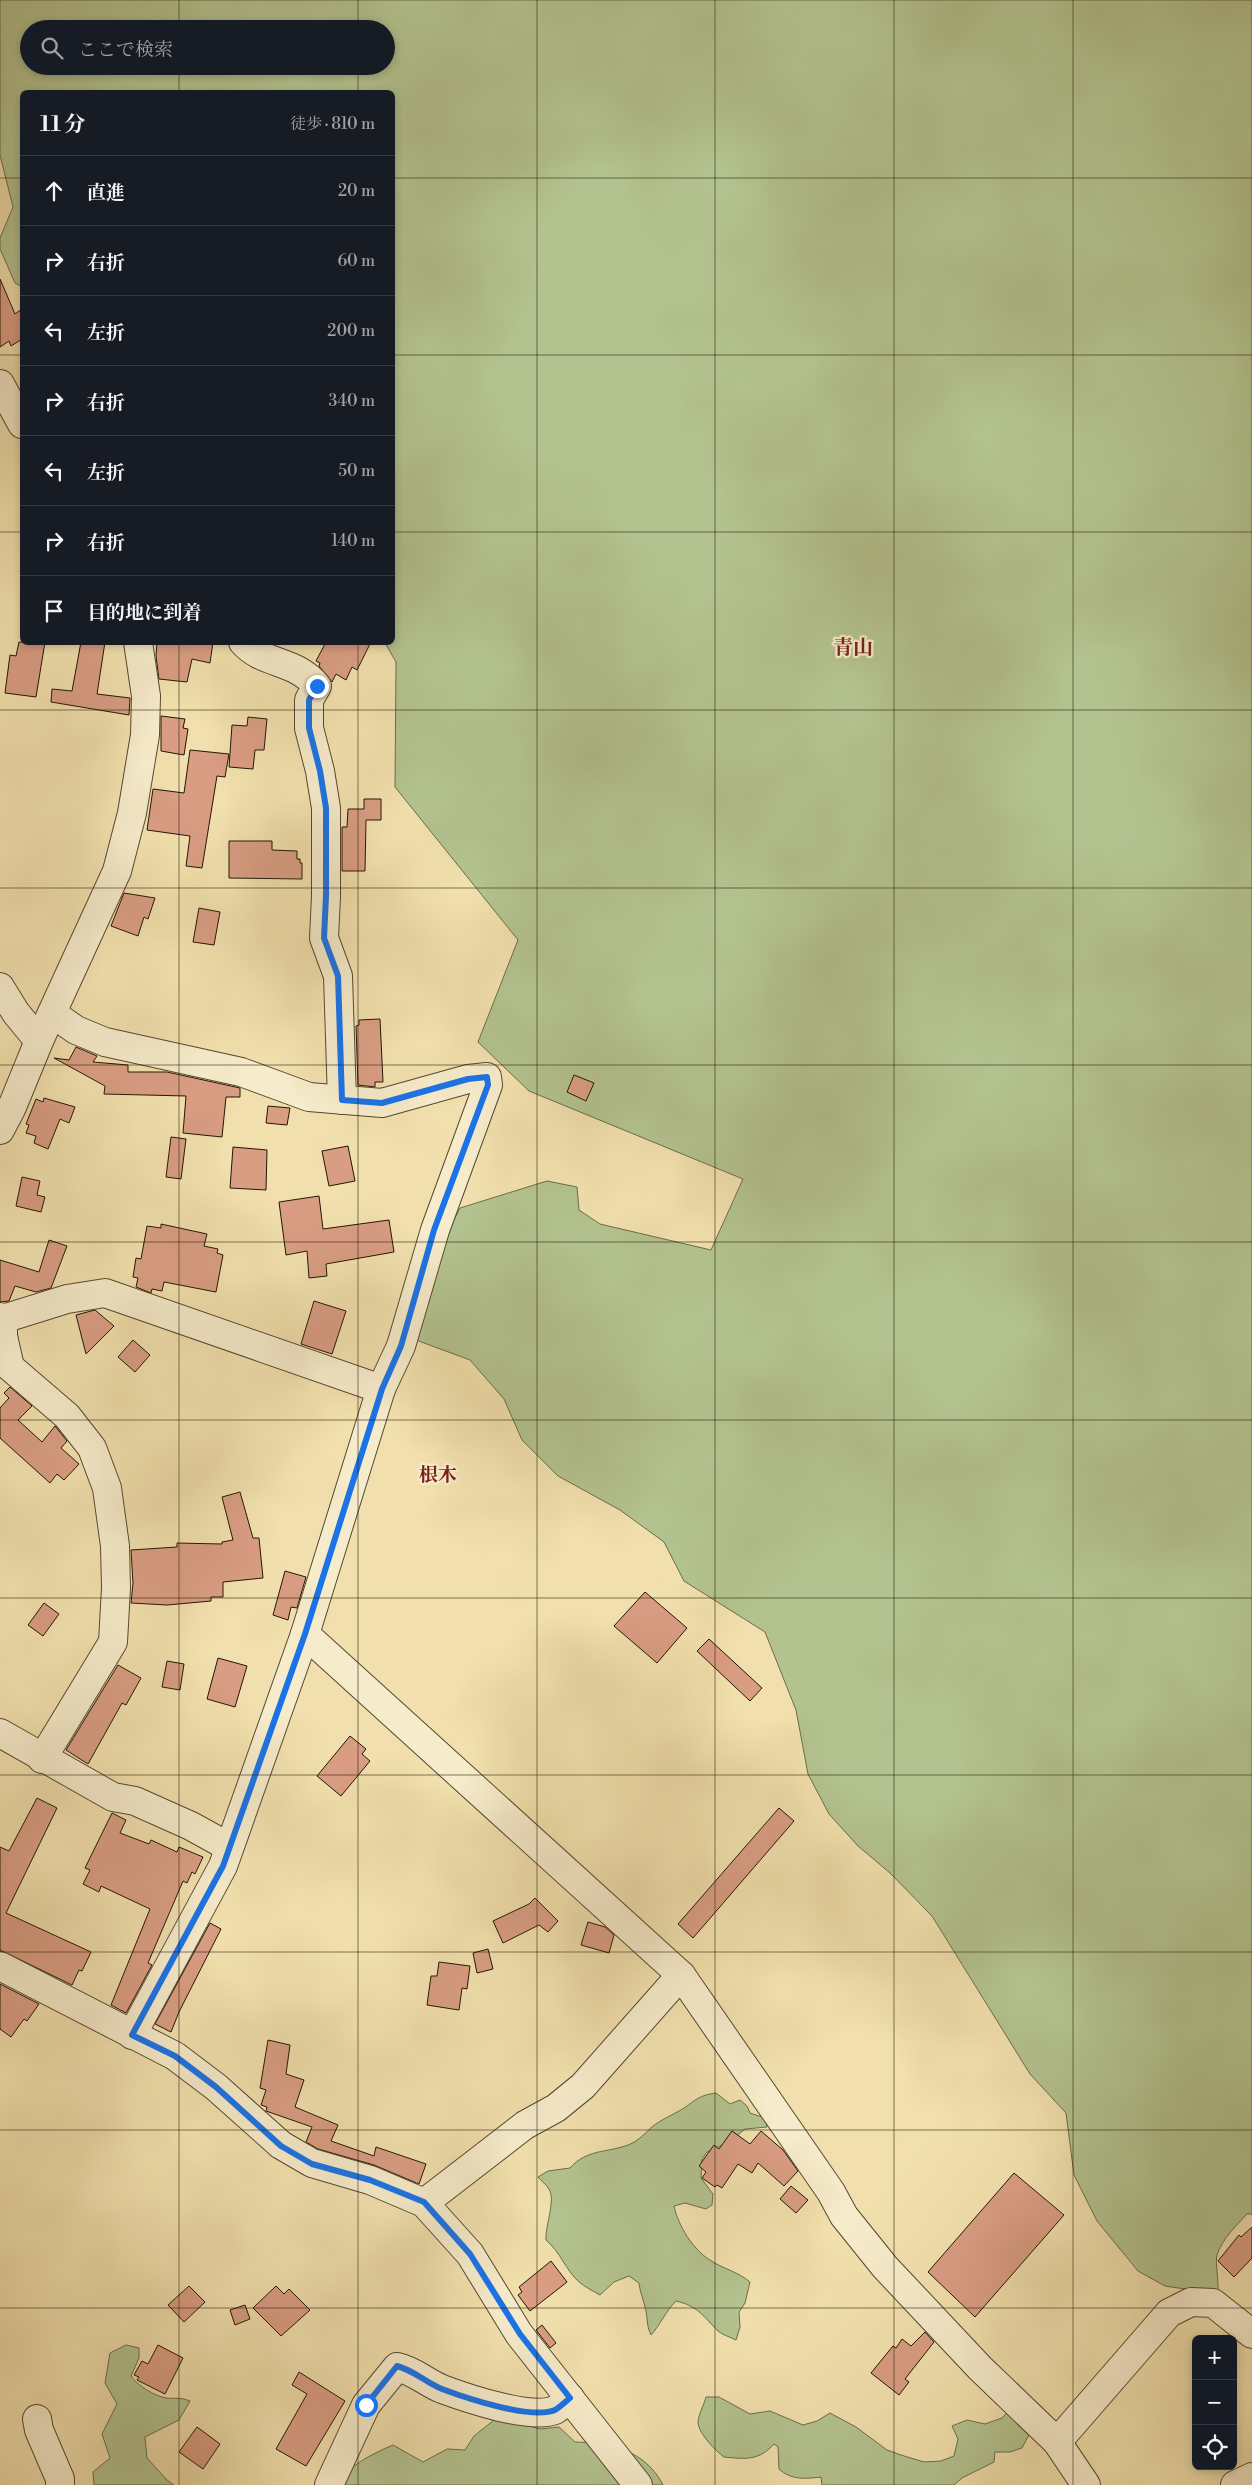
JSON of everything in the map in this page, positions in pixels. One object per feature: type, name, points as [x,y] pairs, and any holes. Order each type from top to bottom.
[{"type":"street","points":[[0,384],[20,420]]},
{"type":"street","points":[[4,1111],[53,1014],[117,870],[132,813],[145,735],[146,696],[138,645]]},
{"type":"street","points":[[246,645],[253,653],[280,661],[308,674],[317,686],[309,700],[309,728],[320,771],[326,808],[324,938],[338,976],[342,1100]]},
{"type":"street","points":[[0,987],[16,1013],[39,1041]]},
{"type":"street","points":[[53,1014],[76,1030],[105,1042],[241,1072],[310,1097],[382,1103],[468,1079],[487,1077],[488,1085],[434,1230],[401,1346],[382,1389],[305,1634],[223,1866],[132,2035]]},
{"type":"street","points":[[42,1759],[113,1642],[116,1588],[115,1546],[107,1488],[92,1448],[67,1416],[10,1367],[3,1336],[2,1318],[67,1299],[105,1293],[382,1389]]},
{"type":"street","points":[[305,1634],[682,1975],[831,2192],[849,2223],[885,2267],[980,2368],[1056,2442],[1086,2485]]},
{"type":"street","points":[[0,1733],[42,1759],[113,1797],[135,1801],[191,1826],[229,1848]]},
{"type":"street","points":[[0,1966],[175,2056],[216,2087],[281,2146],[312,2164],[370,2180],[424,2202],[470,2254],[520,2334],[638,2485]]},
{"type":"street","points":[[424,2202],[525,2125],[556,2108],[583,2086],[682,1975]]},
{"type":"street","points":[[1056,2442],[1168,2313],[1191,2302],[1213,2303],[1252,2334]]},
{"type":"street","points":[[329,2485],[366,2405],[397,2366],[411,2370],[442,2389],[520,2412],[537,2414],[555,2410],[570,2398]]},
{"type":"street","points":[[37,2418],[39,2430],[60,2479],[60,2485]]},
{"type":"street","points":[[1235,2485],[1252,2478]]},
{"type":"green space","points":[[0,0],[1252,0],[1252,2214],[1247,2214],[1238,2223],[1219,2249],[1217,2255],[1218,2294],[1165,2286],[1138,2271],[1097,2221],[1074,2175],[1066,2113],[1030,2074],[932,1916],[890,1873],[858,1846],[829,1814],[808,1774],[796,1710],[765,1632],[684,1581],[664,1542],[620,1510],[558,1476],[522,1440],[504,1399],[470,1360],[416,1340],[446,1236],[460,1208],[547,1181],[577,1187],[579,1210],[600,1224],[711,1250],[743,1179],[529,1091],[478,1042],[518,940],[395,787],[396,662],[386,645],[395,645],[395,90],[20,90],[20,286],[15,283],[0,249],[0,238],[13,207],[0,155]]},
{"type":"green space","points":[[716,2093],[730,2104],[740,2100],[747,2106],[750,2113],[765,2118],[767,2127],[745,2129],[729,2142],[707,2152],[702,2159],[701,2178],[713,2194],[712,2205],[706,2209],[685,2203],[674,2206],[683,2229],[692,2244],[704,2256],[750,2282],[745,2303],[739,2312],[740,2327],[736,2340],[718,2331],[695,2309],[676,2301],[651,2335],[639,2283],[629,2276],[614,2282],[600,2295],[579,2282],[556,2250],[546,2240],[551,2194],[538,2177],[548,2171],[570,2168],[590,2154],[620,2148],[632,2143],[653,2126],[696,2100]]},
{"type":"green space","points":[[126,2345],[139,2348],[139,2358],[131,2376],[137,2383],[151,2393],[161,2397],[190,2401],[179,2420],[145,2437],[147,2458],[174,2485],[94,2485],[93,2472],[110,2458],[102,2434],[117,2404],[105,2383],[110,2353]]},
{"type":"green space","points":[[706,2397],[719,2397],[750,2414],[770,2411],[803,2425],[817,2421],[830,2413],[856,2427],[887,2450],[924,2462],[941,2461],[954,2456],[958,2439],[952,2426],[967,2420],[985,2424],[1002,2418],[1012,2407],[1031,2431],[1022,2448],[1010,2452],[995,2452],[994,2462],[962,2478],[954,2485],[822,2485],[821,2477],[798,2478],[788,2475],[779,2469],[778,2447],[774,2444],[768,2450],[751,2458],[724,2457],[708,2442],[699,2427],[699,2417]]},
{"type":"green space","points":[[494,2420],[511,2421],[540,2429],[559,2427],[575,2442],[601,2444],[626,2451],[637,2456],[647,2464],[656,2473],[663,2485],[336,2485],[348,2471],[362,2461],[393,2445],[423,2462],[447,2449],[465,2450],[474,2436]]},
{"type":"building","points":[[0,279],[15,314],[20,310],[20,340],[11,346],[9,341],[0,347]]},
{"type":"building","points":[[19,642],[20,645],[45,645],[36,697],[5,693],[10,655],[16,656]]},
{"type":"building","points":[[80,645],[105,645],[97,694],[130,698],[129,715],[51,702],[52,689],[72,691]]},
{"type":"building","points":[[157,645],[213,645],[210,663],[192,659],[187,682],[159,679]]},
{"type":"building","points":[[324,645],[370,645],[357,670],[352,667],[346,680],[336,674],[332,682],[319,666],[320,663],[316,661]]},
{"type":"building","points":[[161,716],[185,719],[183,728],[188,729],[184,755],[161,751]]},
{"type":"building","points":[[248,717],[267,719],[264,750],[255,750],[253,769],[229,767],[232,725],[247,726]]},
{"type":"building","points":[[190,750],[229,754],[225,777],[217,776],[202,868],[186,866],[190,836],[147,830],[153,789],[184,793]]},
{"type":"building","points":[[364,799],[381,799],[381,820],[366,820],[365,871],[342,871],[342,827],[347,827],[348,809],[364,809]]},
{"type":"building","points":[[229,841],[272,841],[272,850],[297,851],[297,859],[300,859],[300,863],[302,863],[302,879],[229,878]]},
{"type":"building","points":[[124,893],[155,898],[148,919],[144,917],[138,936],[111,926]]},
{"type":"building","points":[[199,908],[220,912],[214,945],[193,942]]},
{"type":"building","points":[[380,1019],[383,1082],[375,1082],[375,1087],[358,1085],[356,1026],[359,1025],[359,1020]]},
{"type":"building","points":[[76,1047],[97,1056],[93,1062],[128,1065],[128,1072],[167,1072],[240,1088],[240,1097],[226,1097],[222,1137],[183,1133],[186,1096],[104,1094],[105,1086],[54,1058],[69,1060]]},
{"type":"building","points":[[574,1075],[594,1083],[586,1101],[567,1092]]},
{"type":"building","points":[[44,1098],[75,1107],[69,1123],[60,1119],[48,1149],[34,1143],[36,1136],[26,1133],[29,1125],[26,1124],[36,1099],[43,1102]]},
{"type":"building","points":[[268,1106],[290,1108],[287,1125],[266,1123]]},
{"type":"building","points":[[171,1137],[186,1139],[181,1179],[166,1177]]},
{"type":"building","points":[[348,1146],[355,1181],[329,1186],[322,1151]]},
{"type":"building","points":[[233,1147],[267,1150],[266,1190],[230,1188]]},
{"type":"building","points":[[22,1177],[40,1181],[37,1195],[45,1197],[41,1212],[16,1206]]},
{"type":"building","points":[[319,1196],[323,1229],[389,1220],[394,1252],[326,1264],[327,1276],[309,1278],[307,1251],[286,1255],[279,1202]]},
{"type":"building","points":[[161,1224],[207,1234],[204,1246],[218,1249],[217,1253],[223,1255],[216,1292],[164,1282],[162,1291],[152,1289],[151,1293],[136,1287],[138,1278],[133,1277],[136,1258],[141,1259],[147,1226],[161,1228]]},
{"type":"building","points":[[49,1240],[67,1246],[51,1288],[36,1292],[15,1286],[9,1301],[0,1302],[0,1260],[39,1272]]},
{"type":"building","points":[[314,1301],[346,1311],[332,1354],[301,1344]]},
{"type":"building","points":[[95,1310],[114,1326],[86,1354],[76,1315]]},
{"type":"building","points":[[133,1340],[150,1355],[135,1372],[118,1357]]},
{"type":"building","points":[[10,1387],[32,1406],[18,1420],[42,1442],[55,1426],[67,1441],[61,1448],[79,1464],[64,1480],[57,1474],[50,1483],[0,1438],[0,1408],[9,1398],[4,1393]]},
{"type":"building","points":[[240,1492],[253,1538],[259,1538],[263,1578],[223,1582],[223,1597],[211,1597],[211,1601],[167,1605],[131,1603],[133,1583],[131,1550],[177,1547],[177,1543],[222,1544],[222,1542],[233,1540],[222,1497]]},
{"type":"building","points":[[285,1571],[306,1577],[297,1608],[291,1607],[288,1620],[273,1615]]},
{"type":"building","points":[[645,1592],[687,1628],[657,1663],[614,1626]]},
{"type":"building","points":[[44,1603],[59,1614],[43,1636],[28,1625]]},
{"type":"building","points":[[709,1639],[762,1688],[750,1701],[697,1651]]},
{"type":"building","points":[[218,1658],[247,1666],[235,1707],[207,1699]]},
{"type":"building","points":[[167,1661],[184,1664],[180,1690],[162,1687]]},
{"type":"building","points":[[118,1665],[141,1678],[126,1705],[122,1703],[88,1764],[66,1750]]},
{"type":"building","points":[[350,1736],[366,1749],[362,1754],[370,1761],[341,1796],[317,1776]]},
{"type":"building","points":[[37,1798],[57,1808],[6,1913],[91,1952],[82,1971],[79,1970],[72,1985],[0,1950],[0,1847],[9,1851]]},
{"type":"building","points":[[779,1808],[794,1821],[693,1938],[678,1924]]},
{"type":"building","points":[[112,1813],[126,1820],[120,1833],[149,1844],[151,1840],[177,1852],[179,1847],[203,1857],[195,1874],[192,1872],[187,1883],[183,1881],[148,1963],[152,1965],[126,2013],[111,2005],[150,1909],[101,1886],[99,1892],[83,1884],[90,1870],[85,1868]]},
{"type":"building","points":[[535,1898],[558,1921],[548,1932],[539,1925],[503,1943],[493,1921],[529,1904]]},
{"type":"building","points":[[588,1922],[605,1927],[614,1935],[609,1953],[581,1945]]},
{"type":"building","points":[[210,1923],[221,1929],[179,2012],[171,2032],[155,2024]]},
{"type":"building","points":[[488,1949],[493,1969],[477,1973],[473,1953]]},
{"type":"building","points":[[439,1962],[470,1966],[467,1989],[462,1988],[459,2010],[427,2005],[431,1976],[437,1976]]},
{"type":"building","points":[[0,1984],[39,2004],[27,2021],[24,2019],[11,2037],[0,2029]]},
{"type":"building","points":[[268,2040],[290,2045],[286,2074],[304,2080],[295,2107],[338,2125],[331,2141],[374,2156],[376,2147],[426,2164],[419,2184],[374,2165],[318,2149],[306,2142],[312,2127],[266,2111],[267,2107],[261,2105],[266,2090],[260,2088]]},
{"type":"building","points":[[732,2131],[750,2144],[761,2131],[783,2150],[798,2171],[784,2186],[758,2163],[752,2173],[738,2164],[722,2188],[717,2185],[715,2187],[702,2178],[706,2172],[699,2166],[714,2145],[719,2149]]},
{"type":"building","points":[[1014,2173],[1064,2215],[975,2317],[928,2272]]},
{"type":"building","points":[[791,2186],[808,2200],[796,2213],[780,2199]]},
{"type":"building","points":[[1252,2227],[1252,2258],[1234,2277],[1218,2261],[1239,2235],[1241,2237]]},
{"type":"building","points":[[551,2261],[567,2282],[530,2311],[518,2295],[522,2292],[519,2287]]},
{"type":"building","points":[[189,2286],[205,2302],[184,2322],[168,2305]]},
{"type":"building","points":[[276,2286],[284,2294],[289,2289],[310,2310],[281,2336],[253,2308]]},
{"type":"building","points":[[245,2305],[250,2319],[235,2325],[230,2310]]},
{"type":"building","points":[[542,2325],[556,2343],[550,2348],[536,2330]]},
{"type":"building","points":[[925,2332],[934,2342],[905,2379],[909,2382],[899,2395],[871,2373],[893,2346],[896,2348],[902,2339],[911,2346]]},
{"type":"building","points":[[158,2345],[183,2358],[165,2394],[137,2380],[139,2377],[134,2375],[142,2361],[148,2364]]},
{"type":"building","points":[[299,2372],[345,2401],[306,2466],[276,2449],[307,2394],[292,2385]]},
{"type":"building","points":[[197,2427],[220,2444],[203,2469],[179,2452]]},
{"type":"district","name":"青山","points":[[853,647]]},
{"type":"district","name":"根木","points":[[438,1474]]},
{"type":"route","points":[[317,686],[309,700],[309,728],[320,771],[326,808],[324,938],[338,976],[342,1100],[382,1103],[468,1079],[487,1077],[488,1085],[434,1230],[401,1346],[382,1389],[305,1634],[223,1866],[132,2035],[175,2056],[216,2087],[281,2146],[312,2164],[370,2180],[424,2202],[470,2254],[520,2334],[570,2398],[555,2410],[537,2414],[520,2412],[442,2389],[426,2381],[411,2370],[397,2366],[366,2405]]}]
